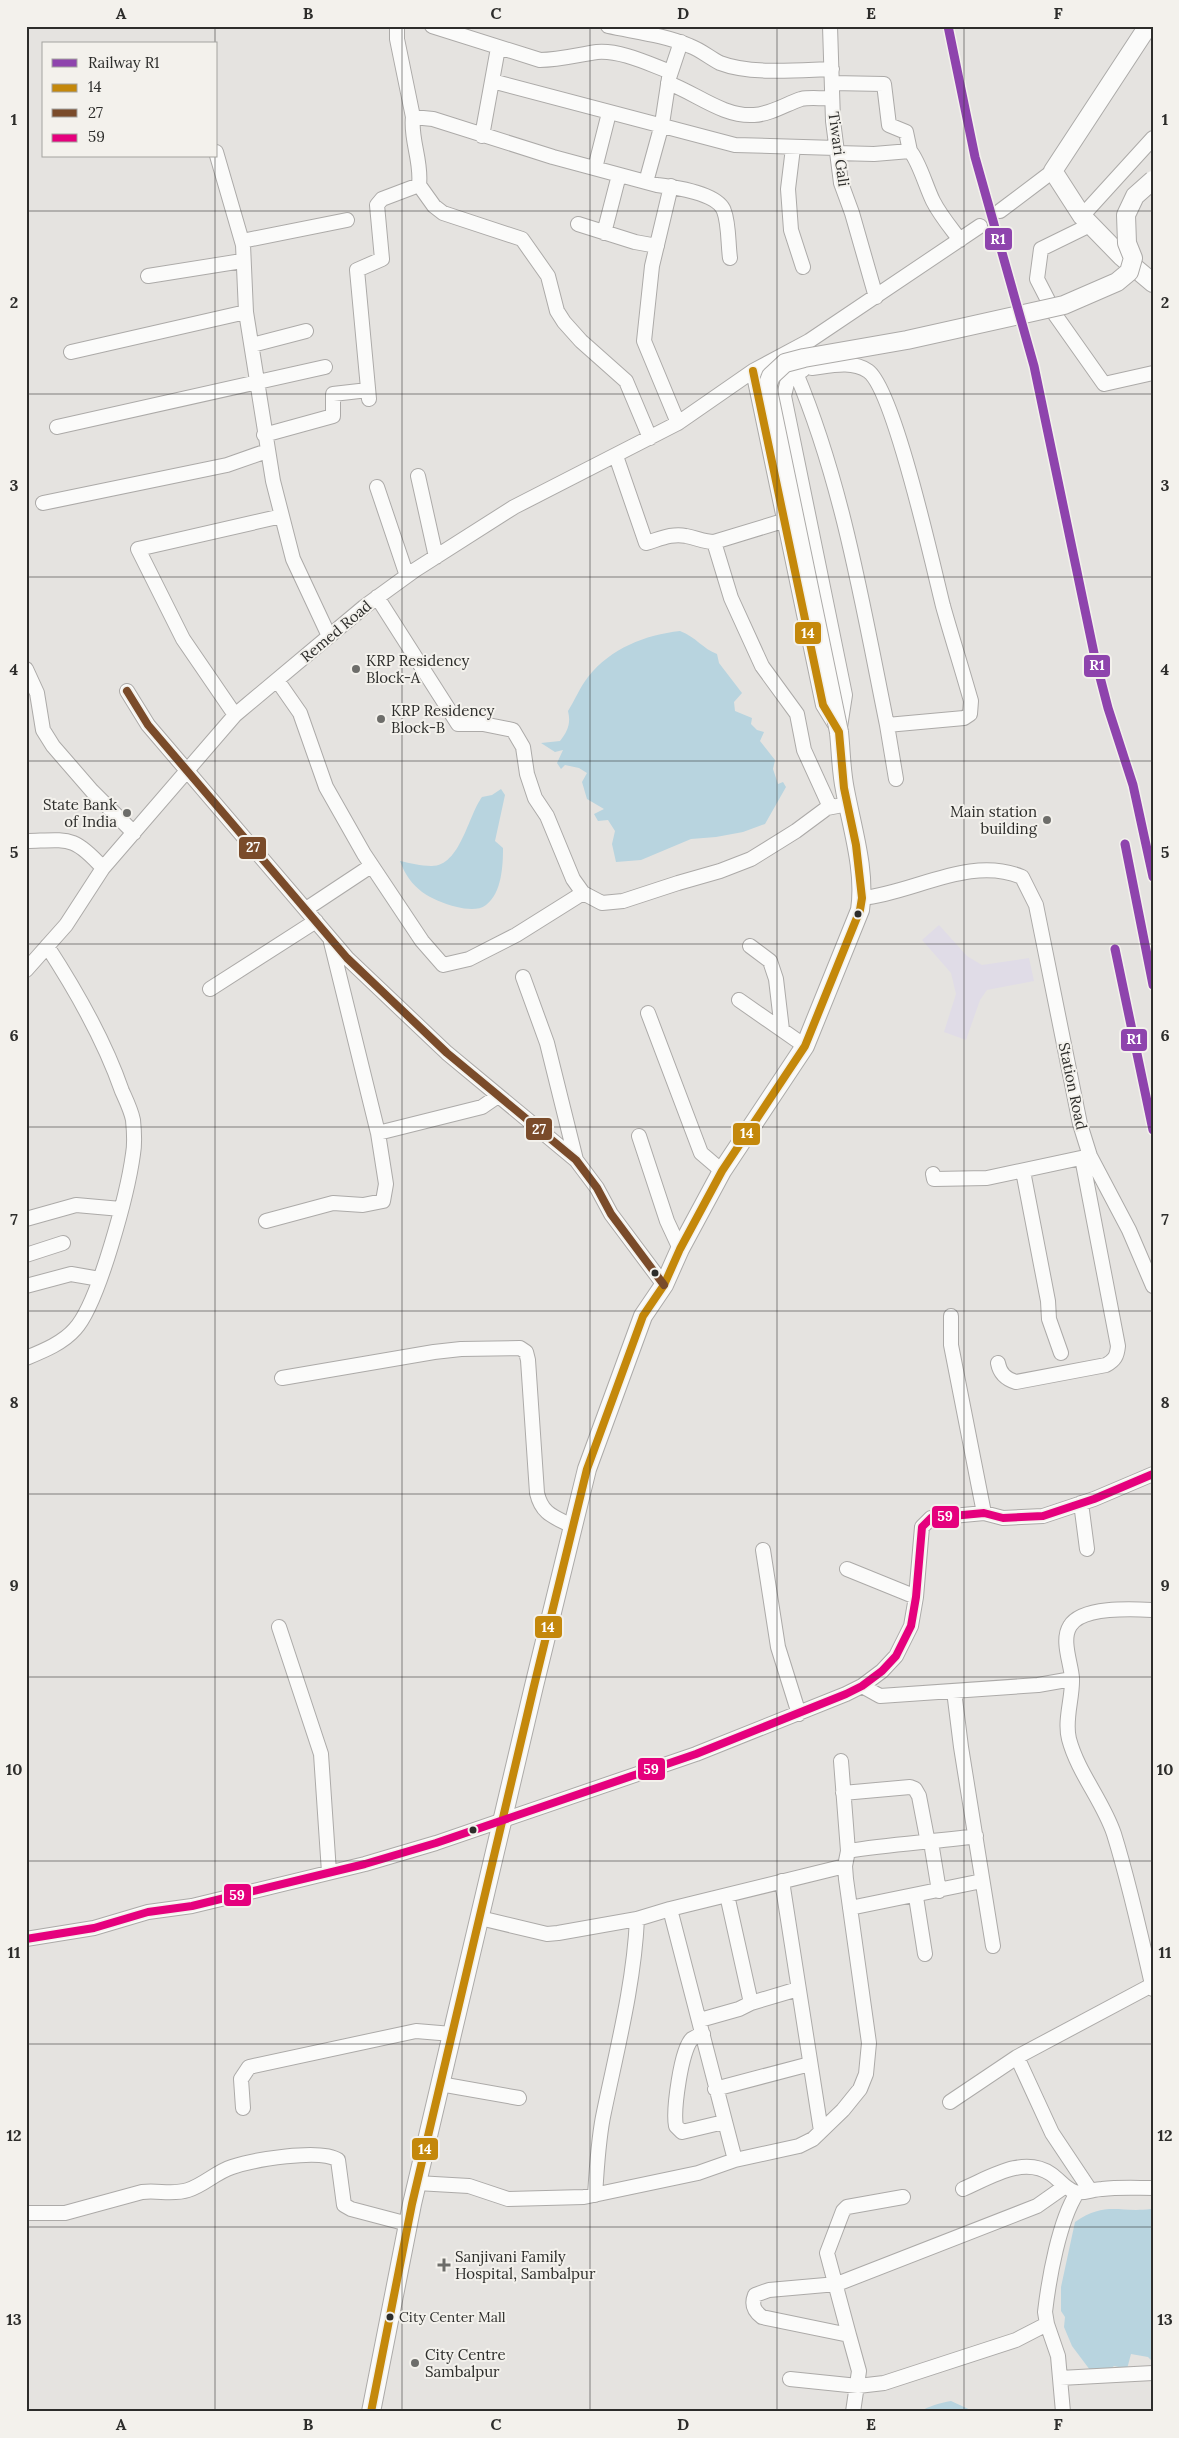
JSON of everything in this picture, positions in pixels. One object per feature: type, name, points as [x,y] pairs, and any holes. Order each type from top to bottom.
[{"type":"main road","points":[[1148,26],[1053,171],[1086,220],[1151,282]]},
{"type":"main road","points":[[371,2412],[417,2183],[587,1469],[643,1316],[664,1285],[680,1249],[722,1172],[805,1046],[851,932],[862,898],[856,845],[839,806],[839,732],[768,384],[772,376],[785,363],[907,340],[1064,305],[1117,282],[1129,272],[1132,258],[1127,243],[1126,215],[1136,196],[1153,180]]},
{"type":"street","points":[[397,26],[397,39],[413,117],[412,128],[418,153],[419,185],[434,206],[443,213],[522,239],[548,276],[557,311],[564,322],[581,341],[626,381],[650,438]]},
{"type":"street","points":[[432,26],[472,37],[498,48],[540,60],[556,60],[599,52],[626,56],[670,78],[708,102],[732,113],[754,115],[787,106],[802,99],[832,98]]},
{"type":"street","points":[[608,26],[681,42],[702,51],[720,63],[746,68],[784,70],[832,68]]},
{"type":"street","name":"Tiwari Gali","points":[[830,26],[832,98],[841,183],[855,222],[876,297]]},
{"type":"street","points":[[646,182],[662,124],[670,78],[681,42]]},
{"type":"street","points":[[482,136],[498,48]]},
{"type":"street","points":[[492,81],[609,113],[637,118],[655,125],[662,124],[707,139],[735,145],[836,150],[874,154],[910,151]]},
{"type":"street","points":[[832,84],[884,84],[889,124],[906,132],[910,151],[916,158],[921,178],[934,205],[960,240]]},
{"type":"street","points":[[595,168],[609,113]]},
{"type":"street","points":[[413,117],[433,119],[482,136],[716,200],[724,210],[730,258]]},
{"type":"street","points":[[1153,138],[1086,220],[1041,249],[1037,280],[1056,316],[1104,384],[1153,373]]},
{"type":"street","points":[[793,148],[788,189],[791,230],[803,267]]},
{"type":"street","points":[[218,158],[242,241],[246,312],[264,435],[282,516],[293,558],[329,636]]},
{"type":"street","points":[[1000,211],[1053,171]]},
{"type":"street","points":[[604,232],[619,175]]},
{"type":"street","points":[[264,435],[333,416],[332,394],[368,395],[357,270],[382,259],[378,205],[382,199],[419,185]]},
{"type":"street","points":[[670,186],[652,266],[644,341],[678,423]]},
{"type":"street","points":[[242,241],[347,220]]},
{"type":"street","points":[[578,224],[657,246]]},
{"type":"street","name":"Remed Road","points":[[26,970],[66,925],[103,868],[235,715],[377,597],[514,507],[678,423],[753,371],[809,341],[980,226]]},
{"type":"street","points":[[148,276],[242,260]]},
{"type":"street","points":[[71,352],[246,312]]},
{"type":"street","points":[[252,345],[306,331]]},
{"type":"street","points":[[809,341],[812,368]]},
{"type":"street","points":[[839,732],[845,695],[784,396],[785,383],[796,373],[812,368],[846,364],[858,367],[868,371],[879,385],[889,409],[917,501],[971,701],[970,714],[964,718],[887,725]]},
{"type":"street","points":[[56,427],[325,367]]},
{"type":"street","points":[[753,371],[823,705],[839,732]]},
{"type":"street","points":[[796,373],[809,404],[847,532],[887,725],[896,779]]},
{"type":"street","points":[[43,503],[227,465],[267,451]]},
{"type":"street","points":[[616,456],[646,543],[660,537],[677,535],[688,536],[703,542],[714,542],[783,521]]},
{"type":"street","points":[[418,476],[436,557]]},
{"type":"street","points":[[377,487],[407,576]]},
{"type":"street","points":[[235,715],[183,639],[138,549],[282,516]]},
{"type":"street","points":[[377,597],[458,724],[489,725],[513,730],[523,747],[527,774],[535,798],[546,816],[573,879],[583,893],[602,903],[623,901],[678,882],[720,871],[751,859],[839,806],[804,750],[797,714],[762,666],[731,598],[714,542]]},
{"type":"street","points":[[26,668],[37,693],[43,730],[53,746],[92,791],[134,833]]},
{"type":"street","points":[[277,680],[300,713],[326,787],[371,866],[422,941],[443,964],[469,959],[516,935],[583,893]]},
{"type":"street","points":[[128,691],[148,725],[330,939],[394,1005],[498,1096],[576,1160],[597,1188],[611,1214],[664,1285]]},
{"type":"street","points":[[26,840],[74,842],[86,848],[103,868]]},
{"type":"street","points":[[306,909],[371,866]]},
{"type":"street","name":"Station Road","points":[[862,898],[984,869],[1010,872],[1022,877],[1036,905],[1086,1157],[1129,1230],[1153,1286]]},
{"type":"street","points":[[210,989],[316,922]]},
{"type":"street","points":[[266,1221],[333,1203],[363,1205],[383,1201],[386,1184],[378,1134],[330,939]]},
{"type":"street","points":[[26,1358],[49,1349],[75,1330],[86,1313],[100,1279],[121,1209],[134,1152],[132,1118],[115,1069],[94,1025],[47,946]]},
{"type":"street","points":[[750,946],[770,961],[776,979],[782,1030]]},
{"type":"street","points":[[523,977],[547,1043],[576,1160]]},
{"type":"street","points":[[739,1000],[805,1046]]},
{"type":"street","points":[[648,1013],[699,1148],[722,1172]]},
{"type":"street","points":[[378,1134],[482,1107],[498,1096]]},
{"type":"street","points":[[639,1136],[667,1221],[680,1249]]},
{"type":"street","points":[[933,1174],[934,1179],[987,1178],[1086,1157],[1118,1346],[1117,1355],[1114,1361],[1106,1365],[1016,1382],[1007,1380],[999,1370],[998,1363]]},
{"type":"street","points":[[1024,1171],[1048,1301],[1049,1319],[1061,1353]]},
{"type":"street","points":[[26,1219],[76,1205],[121,1209]]},
{"type":"street","points":[[26,1255],[62,1243]]},
{"type":"street","points":[[26,1286],[71,1274],[100,1279]]},
{"type":"street","points":[[951,1316],[951,1345],[984,1512]]},
{"type":"street","points":[[282,1378],[434,1352],[461,1349],[520,1348],[526,1352],[528,1360],[537,1493],[540,1505],[545,1512],[574,1527]]},
{"type":"street","points":[[26,1939],[94,1928],[148,1912],[192,1906],[419,1848],[503,1822],[553,1802],[696,1754],[799,1714],[862,1686],[882,1671],[896,1656],[911,1626],[916,1597],[922,1527],[931,1518],[984,1512],[1003,1518],[1043,1516],[1082,1503],[1153,1474]]},
{"type":"street","points":[[1082,1503],[1088,1549]]},
{"type":"street","points":[[763,1550],[778,1647],[799,1714]]},
{"type":"street","points":[[847,1569],[916,1597]]},
{"type":"street","points":[[950,2102],[1017,2056],[1152,1987],[1114,1833],[1089,1781],[1078,1763],[1068,1736],[1072,1679],[1067,1640],[1070,1626],[1076,1620],[1105,1609],[1153,1610]]},
{"type":"street","points":[[279,1626],[321,1754],[329,1872]]},
{"type":"street","points":[[862,1686],[880,1696],[1038,1685],[1072,1679]]},
{"type":"street","points":[[954,1691],[961,1747],[993,1946]]},
{"type":"street","points":[[417,2183],[469,2186],[508,2199],[594,2196],[698,2173],[735,2160],[799,2146],[813,2139],[843,2110],[860,2089],[866,2074],[869,2044],[845,1866],[848,1851],[841,1761]]},
{"type":"street","points":[[842,1793],[910,1787],[915,1789],[919,1796],[939,1891]]},
{"type":"street","points":[[848,1851],[895,1843],[929,1842],[976,1836]]},
{"type":"street","points":[[480,1918],[547,1934],[637,1920],[670,1909],[845,1866]]},
{"type":"street","points":[[782,1881],[821,2131]]},
{"type":"street","points":[[850,1908],[982,1882]]},
{"type":"street","points":[[728,1895],[751,2003]]},
{"type":"street","points":[[916,1896],[925,1954]]},
{"type":"street","points":[[670,1909],[700,2020],[715,2089],[735,2160]]},
{"type":"street","points":[[594,2196],[603,2114],[614,2071],[636,1949],[637,1920]]},
{"type":"street","points":[[700,2020],[798,1989]]},
{"type":"street","points":[[243,2108],[240,2079],[249,2067],[416,2031],[452,2034]]},
{"type":"street","points":[[703,2034],[692,2040],[685,2054],[677,2098],[676,2126],[682,2132],[724,2122]]},
{"type":"street","points":[[1017,2056],[1052,2133],[1084,2192]]},
{"type":"street","points":[[715,2089],[810,2064]]},
{"type":"street","points":[[440,2084],[519,2098]]},
{"type":"street","points":[[26,2213],[65,2213],[148,2191],[178,2192],[196,2187],[232,2167],[312,2154],[332,2157],[338,2160],[344,2204],[351,2210],[408,2224]]},
{"type":"street","points":[[963,2189],[1005,2170],[1020,2167],[1036,2168],[1050,2174],[1064,2187],[1084,2192],[1153,2188]]},
{"type":"street","points":[[849,2335],[762,2317],[753,2307],[755,2295],[761,2291],[837,2284],[1037,2206],[1064,2187]]},
{"type":"street","points":[[1063,2412],[1058,2356],[1045,2312],[1067,2210],[1084,2192]]},
{"type":"street","points":[[853,2412],[859,2371],[837,2284],[827,2253],[843,2211],[850,2205],[902,2197]]},
{"type":"street","points":[[790,2379],[858,2386],[901,2379],[1016,2340],[1047,2324]]},
{"type":"street","points":[[1060,2378],[1153,2373]]},
{"type":"shaded area","points":[[939,925],[967,956],[982,965],[1029,958],[1034,981],[987,990],[980,1000],[966,1040],[944,1032],[956,994],[951,973],[922,940]]},
{"type":"water","points":[[680,631],[691,636],[717,654],[719,663],[742,693],[734,702],[735,711],[752,718],[751,724],[757,730],[764,732],[760,741],[775,760],[773,769],[778,784],[783,782],[786,787],[765,824],[743,832],[691,839],[641,860],[616,862],[612,844],[615,831],[608,820],[598,821],[594,814],[604,809],[587,799],[582,782],[587,773],[579,768],[565,765],[561,769],[557,763],[563,750],[555,752],[541,743],[560,741],[568,727],[568,711],[580,689],[588,677],[607,658],[642,640]]},
{"type":"water","points":[[501,789],[505,795],[495,841],[503,848],[503,862],[501,878],[491,900],[483,907],[468,909],[438,901],[422,892],[409,879],[400,861],[431,866],[441,864],[456,850],[482,797],[492,795]]},
{"type":"water","points":[[1153,2205],[1153,2362],[1148,2357],[1131,2354],[1127,2369],[1114,2366],[1107,2372],[1090,2370],[1072,2346],[1064,2327],[1065,2317],[1061,2311],[1061,2287],[1075,2222],[1095,2212],[1104,2210],[1151,2209]]},
{"type":"water","points":[[951,2401],[975,2412],[919,2412],[935,2405]]},
{"type":"rail line","name":"R1","points":[[948,26],[975,157],[1034,366],[1095,658],[1108,708],[1133,785],[1153,877]]},
{"type":"rail line","name":"R1","points":[[1125,844],[1153,985]]},
{"type":"rail line","name":"R1","points":[[1115,949],[1153,1130]]},
{"type":"transit line","name":"14","points":[[371,2412],[412,2204],[587,1469],[643,1316],[664,1285],[680,1249],[722,1171],[805,1046],[860,910],[862,898],[856,845],[844,788],[839,732],[823,705],[753,371]]},
{"type":"transit line","name":"27","points":[[127,691],[148,725],[347,958],[447,1053],[576,1160],[597,1188],[611,1214],[664,1285]]},
{"type":"transit line","name":"59","points":[[26,1939],[94,1928],[148,1912],[192,1906],[365,1864],[436,1843],[696,1754],[846,1694],[862,1686],[882,1671],[896,1656],[911,1626],[916,1597],[922,1527],[931,1518],[984,1513],[1003,1518],[1043,1516],[1094,1499],[1153,1474]]},
{"type":"place","name":"KRP Residency Block-A","points":[[356,669]]},
{"type":"place","name":"KRP Residency Block-B","points":[[381,719]]},
{"type":"place","name":"State Bank of India","points":[[127,813]]},
{"type":"place","name":"Main station building","points":[[1047,820]]},
{"type":"place","name":"Sanjivani Family Hospital, Sambalpur","points":[[444,2265]]},
{"type":"place","name":"City Center Mall","points":[[390,2317]]},
{"type":"place","name":"City Centre Sambalpur","points":[[415,2363]]}]
